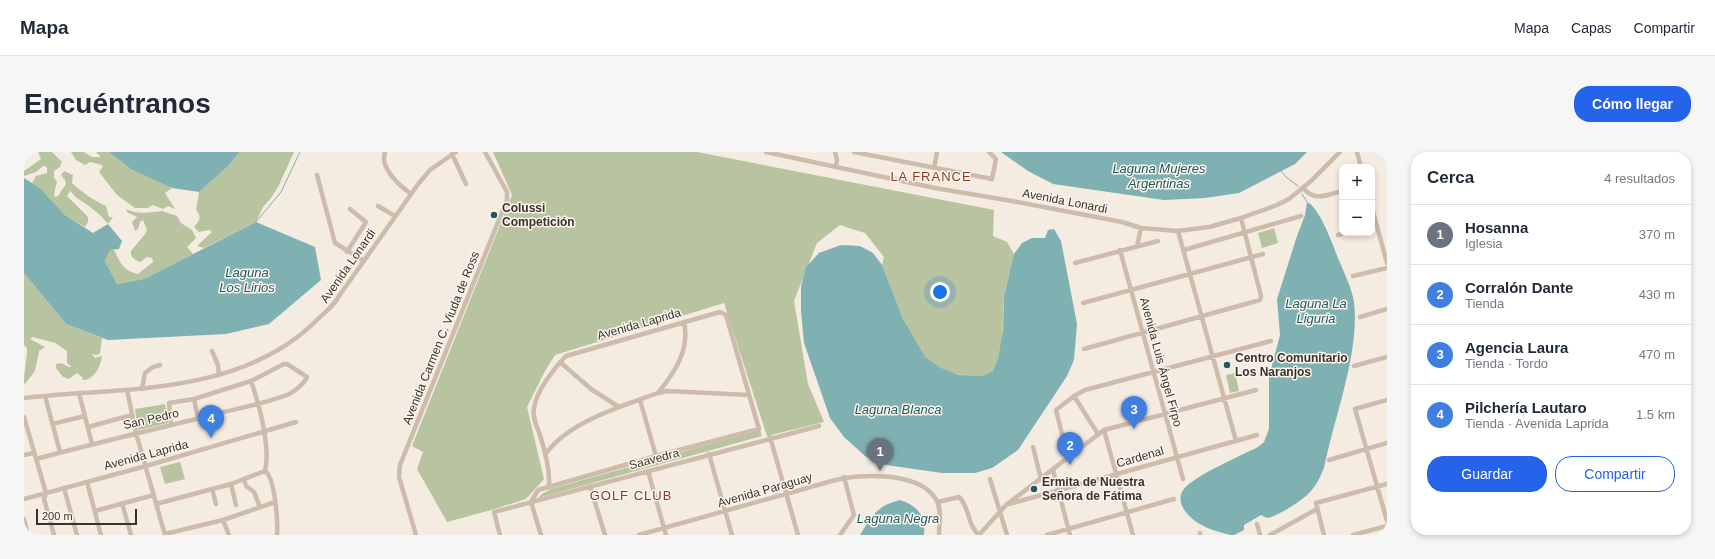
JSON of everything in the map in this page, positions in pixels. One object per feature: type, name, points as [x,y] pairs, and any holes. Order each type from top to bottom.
[{"type":"street","points":[[385,152],[383,156],[388,170],[398,185],[411,194]]},
{"type":"street","name":"Avenida Carmen C. Viuda de Ross","points":[[416,535],[399,477],[400,465],[507,200],[507,192],[486,152]]},
{"type":"street","name":"Avenida Lonardi","points":[[766,152],[935,188],[1122,222],[1140,228],[1178,231],[1209,227],[1241,218],[1277,205],[1303,188],[1340,152]]},
{"type":"street","points":[[835,152],[837,160],[836,166]]},
{"type":"street","points":[[854,152],[877,154],[934,168],[992,179],[996,159],[989,152]]},
{"type":"street","points":[[934,168],[937,152]]},
{"type":"street","points":[[1357,152],[1360,164]]},
{"type":"street","points":[[454,153],[466,184]]},
{"type":"street","name":"Avenida Lonardi","points":[[24,398],[127,390],[194,382],[251,364],[275,351],[307,330],[332,307],[419,182],[430,170],[454,153]]},
{"type":"street","points":[[317,175],[336,243],[364,261]]},
{"type":"street","points":[[1303,188],[1308,194],[1319,197],[1339,191]]},
{"type":"street","points":[[378,206],[395,216]]},
{"type":"street","points":[[348,252],[366,222],[350,209]]},
{"type":"street","points":[[1184,250],[1301,216]]},
{"type":"street","points":[[1084,349],[1260,300],[1261,296],[1250,258],[1241,218]]},
{"type":"street","points":[[1137,246],[1140,228]]},
{"type":"street","points":[[1375,229],[1387,263]]},
{"type":"street","points":[[1178,231],[1236,441]]},
{"type":"street","points":[[1075,263],[1158,241]]},
{"type":"street","name":"Avenida Luis Ángel Firpo","points":[[1120,250],[1183,479]]},
{"type":"street","points":[[1083,303],[1132,291],[1263,254]]},
{"type":"street","points":[[1353,276],[1387,268]]},
{"type":"street","points":[[1360,317],[1387,310]]},
{"type":"street","name":"Avenida Laprida","points":[[560,362],[566,356],[720,312],[726,315],[749,395]]},
{"type":"street","points":[[658,393],[673,374],[683,354],[686,331],[684,322]]},
{"type":"street","points":[[1068,458],[1056,410],[1074,396],[1085,390],[1212,358],[1272,341]]},
{"type":"street","points":[[212,351],[218,365],[219,375]]},
{"type":"street","points":[[1354,366],[1387,357]]},
{"type":"street","points":[[549,486],[545,455],[534,417],[534,408],[549,377],[560,362],[591,389],[619,406]]},
{"type":"street","name":"San Pedro","points":[[36,459],[285,396],[305,381],[307,377],[284,364],[251,381]]},
{"type":"street","points":[[142,388],[145,373],[153,366],[160,365]]},
{"type":"street","points":[[171,425],[169,404],[194,399],[251,381],[259,403],[264,433],[265,471],[268,473],[271,480],[278,519],[277,535]]},
{"type":"street","points":[[127,390],[136,433],[165,535],[223,520],[275,502]]},
{"type":"street","points":[[939,535],[938,502],[959,496],[964,501],[973,531],[979,535],[1006,505],[1104,430],[1256,390]]},
{"type":"street","points":[[545,455],[553,443],[595,417],[619,406],[658,393],[667,391],[749,395]]},
{"type":"street","points":[[79,393],[92,444]]},
{"type":"street","name":"Saavedra","points":[[531,502],[538,490],[549,486],[759,429],[749,395]]},
{"type":"street","points":[[45,396],[60,452]]},
{"type":"street","points":[[1074,396],[1098,434]]},
{"type":"street","points":[[194,399],[198,419]]},
{"type":"street","points":[[640,400],[656,456]]},
{"type":"street","points":[[1387,400],[1355,408],[1387,521]]},
{"type":"street","points":[[88,427],[132,415]]},
{"type":"street","points":[[52,424],[84,416]]},
{"type":"street","points":[[24,417],[33,453],[46,493],[44,499],[54,535]]},
{"type":"street","name":"Avenida Laprida","points":[[24,499],[264,433],[296,422]]},
{"type":"street","name":"Saavedra","points":[[500,535],[494,512],[708,454],[819,426]]},
{"type":"street","points":[[1104,430],[1133,535]]},
{"type":"street","name":"Cardenal","points":[[1006,505],[1257,435]]},
{"type":"street","points":[[770,438],[798,535]]},
{"type":"street","points":[[1330,460],[1387,443]]},
{"type":"street","points":[[1033,447],[1041,479]]},
{"type":"street","points":[[24,455],[33,453]]},
{"type":"street","points":[[708,454],[732,535]]},
{"type":"street","points":[[1053,470],[1070,535]]},
{"type":"street","points":[[156,504],[231,484],[265,471]]},
{"type":"street","points":[[648,471],[666,535]]},
{"type":"street","name":"Avenida Paraguay","points":[[640,535],[844,478],[897,477],[910,481],[923,488],[933,495],[938,502]]},
{"type":"street","points":[[840,535],[854,515],[844,478]]},
{"type":"street","points":[[244,479],[246,486],[254,492],[260,507]]},
{"type":"street","points":[[990,479],[1007,535]]},
{"type":"street","points":[[86,482],[101,535]]},
{"type":"street","points":[[231,484],[236,505]]},
{"type":"street","points":[[1324,535],[1316,503],[1387,484]]},
{"type":"street","points":[[590,486],[605,535]]},
{"type":"street","points":[[64,488],[77,535]]},
{"type":"street","points":[[212,489],[216,504]]},
{"type":"street","points":[[95,511],[154,495]]},
{"type":"street","points":[[1047,535],[1174,499]]},
{"type":"street","points":[[531,502],[541,535]]},
{"type":"street","points":[[122,503],[131,535]]},
{"type":"street","points":[[1270,535],[1317,509]]},
{"type":"street","points":[[24,519],[28,535]]},
{"type":"street","points":[[223,520],[229,535]]},
{"type":"street","points":[[1257,524],[1260,535]]},
{"type":"street","points":[[1353,535],[1387,526]]},
{"type":"green space","points":[[38,152],[52,152],[62,162],[60,167],[54,171],[54,178],[57,182],[54,197],[58,196],[66,184],[61,175],[64,171],[73,175],[72,183],[88,196],[106,206],[109,217],[113,217],[108,224],[101,216],[70,191],[67,196],[88,217],[88,222],[85,227],[65,215],[40,188],[32,183],[36,176],[47,173],[47,167],[43,166],[36,172],[24,176],[24,171],[41,159]]},
{"type":"green space","points":[[71,152],[84,152],[92,157],[101,157],[96,152],[109,152],[129,167],[172,188],[165,193],[175,209],[168,206],[163,209],[153,205],[148,208],[135,208],[117,195],[99,172],[103,166],[90,162],[85,165],[76,160]]},
{"type":"green space","points":[[240,152],[294,152],[278,187],[263,207],[256,222],[204,248],[197,246],[212,232],[209,230],[199,232],[194,227],[200,218],[196,210],[199,192],[227,167]]},
{"type":"green space","points":[[493,152],[697,152],[994,210],[993,236],[1007,242],[1014,254],[1004,296],[1000,356],[997,365],[991,373],[985,376],[961,375],[944,370],[928,360],[917,346],[900,312],[882,265],[884,257],[865,233],[840,225],[817,243],[794,301],[808,384],[824,422],[767,436],[724,303],[555,355],[527,407],[544,479],[526,499],[447,522],[417,469],[423,452],[412,446],[512,195]]},
{"type":"green space","points":[[126,209],[144,213],[162,211],[177,216],[181,223],[192,230],[196,238],[187,247],[193,254],[144,279],[117,284],[105,261],[110,249],[114,250],[125,268],[133,273],[138,274],[153,262],[152,258],[147,257],[140,262],[132,257],[131,251],[147,230],[143,220],[140,222],[138,229],[135,231],[132,222],[137,217],[127,212]]},
{"type":"green space","points":[[1274,228],[1278,243],[1262,248],[1258,233]]},
{"type":"green space","points":[[24,273],[66,324],[102,338],[100,353],[98,355],[92,354],[95,358],[102,356],[101,360],[96,372],[90,378],[83,380],[77,373],[69,379],[63,377],[56,368],[56,364],[61,363],[72,367],[67,363],[67,351],[55,343],[33,337],[30,339],[45,347],[39,351],[35,371],[25,384],[24,383],[27,348],[24,345]]},
{"type":"green space","points":[[1235,373],[1239,391],[1230,393],[1226,375]]},
{"type":"green space","points":[[165,404],[168,423],[138,430],[135,409]]},
{"type":"green space","points":[[760,430],[762,436],[538,498],[551,489]]},
{"type":"green space","points":[[180,462],[185,479],[165,484],[160,467]]},
{"type":"water","points":[[109,152],[240,152],[227,167],[199,192],[172,188],[131,169]]},
{"type":"water","name":"Laguna Mujeres Argentinas","points":[[1001,152],[1307,152],[1295,164],[1239,193],[1205,198],[1164,200],[1053,184],[1028,171]]},
{"type":"water","name":"Laguna Los Lirios","points":[[24,178],[40,188],[65,215],[93,233],[108,224],[122,241],[119,249],[110,250],[105,261],[117,284],[144,279],[256,222],[315,247],[321,280],[269,324],[226,334],[108,340],[66,324],[24,273]]},
{"type":"water","name":"Laguna La Liguria","points":[[1307,202],[1315,209],[1325,227],[1348,281],[1354,302],[1355,321],[1353,342],[1345,385],[1324,468],[1315,487],[1290,508],[1272,517],[1267,518],[1261,515],[1244,525],[1244,530],[1234,535],[1230,535],[1205,527],[1198,523],[1183,508],[1180,498],[1184,489],[1198,478],[1258,447],[1264,442],[1269,429],[1269,377],[1280,335],[1277,299],[1305,215]]},
{"type":"water","name":"Laguna Blanca","points":[[1054,229],[1061,241],[1077,324],[1074,360],[1067,376],[1018,450],[992,468],[975,473],[942,473],[879,464],[865,456],[844,437],[830,418],[804,343],[801,311],[801,287],[806,267],[819,253],[841,245],[860,246],[873,253],[882,265],[903,319],[925,357],[941,368],[959,375],[983,376],[993,371],[998,360],[1003,330],[1004,296],[1014,254],[1022,243],[1032,238],[1045,238],[1048,230]]},
{"type":"water","name":"Laguna Negra","points":[[900,500],[912,505],[920,513],[924,522],[924,535],[860,535],[868,522],[880,508]]},
{"type":"waterway","points":[[256,222],[281,192],[300,152]]},
{"type":"waterway","points":[[1281,171],[1298,186]]},
{"type":"waterway","points":[[1302,194],[1307,202]]},
{"type":"place","name":"Colussi Competición","points":[[494,215]]},
{"type":"place","name":"Centro Comunitario Los Naranjos","points":[[1227,365]]},
{"type":"place","name":"Agencia Laura","points":[[1134,429]]},
{"type":"place","name":"Pilchería Lautaro","points":[[211,438]]},
{"type":"place","name":"Corralón Dante","points":[[1070,465]]},
{"type":"place","name":"Hosanna","points":[[880,471]]},
{"type":"place","name":"Ermita de Nuestra Señora de Fátima","points":[[1034,489]]},
{"type":"district","name":"LA FRANCE","points":[[931,176]]},
{"type":"district","name":"GOLF CLUB","points":[[631,495]]}]
